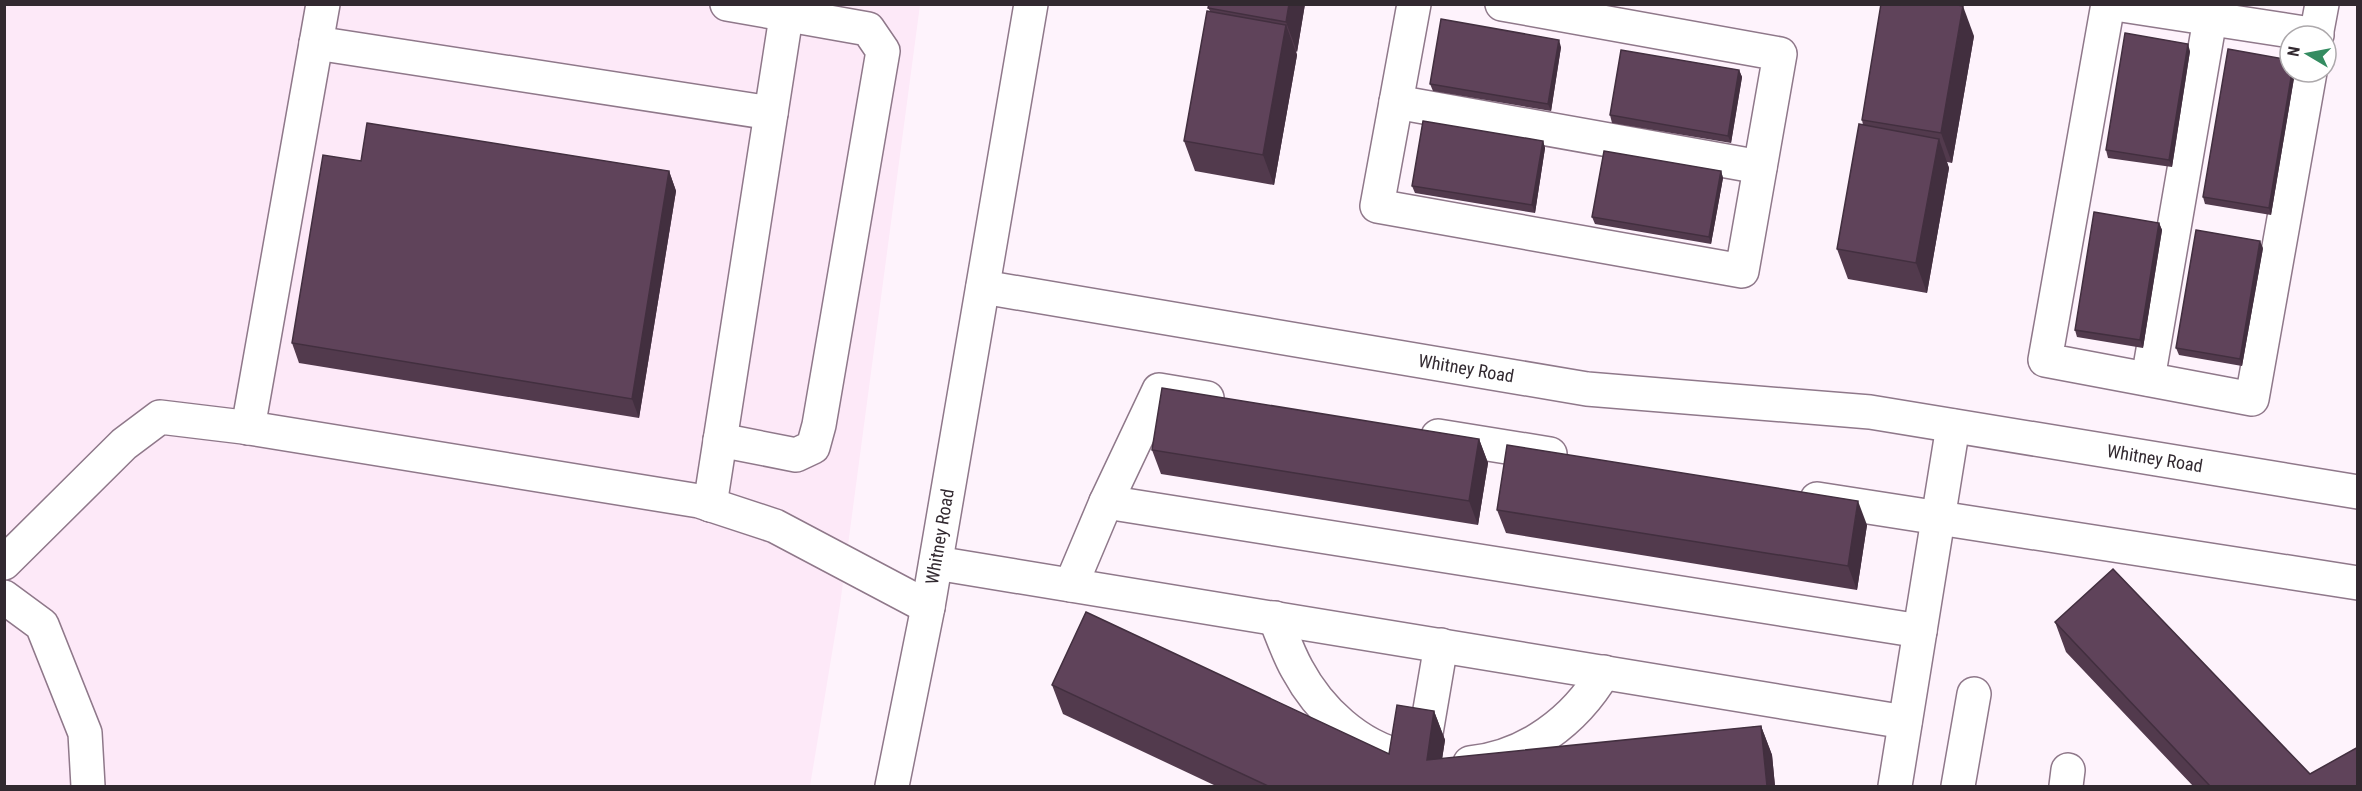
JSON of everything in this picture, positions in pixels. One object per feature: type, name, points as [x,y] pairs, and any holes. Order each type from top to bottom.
[{"type":"street","points":[[248,428],[323,4]]},
{"type":"street","points":[[720,440],[796,455],[813,447],[819,425],[883,51],[868,29],[788,9],[727,4]]},
{"type":"street","name":"Whitney Road","points":[[892,786],[936,563],[1031,4]]},
{"type":"street","points":[[1414,4],[1377,206],[1742,271],[1780,54],[1502,4]]},
{"type":"street","points":[[2108,4],[2045,360],[2252,399],[2308,84]]},
{"type":"street","points":[[2115,4],[2210,19],[2300,24]]},
{"type":"street","points":[[710,505],[788,9]]},
{"type":"street","points":[[2148,379],[2210,19]]},
{"type":"street","points":[[316,43],[771,113]]},
{"type":"street","points":[[1396,102],[1760,167]]},
{"type":"street","name":"Whitney Road","points":[[983,287],[1587,388],[1870,412],[2358,492]]},
{"type":"street","points":[[1071,585],[1106,502],[1159,390],[1242,404]]},
{"type":"street","points":[[4,563],[124,444],[160,417],[248,428],[676,497],[710,505],[775,526],[928,607]]},
{"type":"street","points":[[1895,786],[1953,426]]},
{"type":"street","points":[[1407,431],[1584,460]]},
{"type":"street","points":[[1784,493],[2358,583]]},
{"type":"street","points":[[1106,502],[1920,631]]},
{"type":"street","points":[[936,563],[1905,722]]},
{"type":"street","points":[[4,597],[42,625],[85,733],[88,786]]},
{"type":"street","points":[[1275,618],[1297,670],[1331,717],[1367,742],[1391,754],[1404,757]]},
{"type":"street","points":[[1426,733],[1440,645]]},
{"type":"street","points":[[1441,762],[1462,764],[1489,761],[1529,745],[1558,728],[1592,692],[1604,672]]},
{"type":"street","points":[[1958,786],[1974,694]]},
{"type":"shaded area","points":[[5,5],[920,5],[840,605],[810,786],[5,786]]},
{"type":"building","points":[[1209,4],[1289,4],[1286,22],[1208,8]]},
{"type":"building","points":[[1881,4],[1963,6],[1941,133],[1862,120]]},
{"type":"building","points":[[1207,11],[1286,25],[1263,155],[1184,141]]},
{"type":"building","points":[[1441,19],[1559,40],[1548,104],[1430,84]]},
{"type":"building","points":[[2125,33],[2188,44],[2169,160],[2106,150]]},
{"type":"building","points":[[2228,49],[2278,58],[2278,84],[2290,84],[2269,208],[2203,197]]},
{"type":"building","points":[[1621,50],[1739,70],[1728,136],[1610,115]]},
{"type":"building","points":[[1423,121],[1543,141],[1532,205],[1412,186]]},
{"type":"building","points":[[367,123],[669,171],[632,399],[292,343],[323,155],[361,161]]},
{"type":"building","points":[[1859,124],[1939,139],[1916,263],[1837,249]]},
{"type":"building","points":[[1604,151],[1721,171],[1709,237],[1592,217]]},
{"type":"building","points":[[2094,212],[2159,223],[2140,340],[2075,330]]},
{"type":"building","points":[[2196,230],[2260,241],[2240,359],[2176,348]]},
{"type":"building","points":[[1162,388],[1479,439],[1469,501],[1152,450]]},
{"type":"building","points":[[1507,445],[1858,501],[1848,566],[1497,510]]},
{"type":"building","points":[[2113,569],[2310,774],[2358,747],[2358,786],[2210,786],[2055,622]]},
{"type":"building","points":[[1086,612],[1389,754],[1397,705],[1434,711],[1427,760],[1761,726],[1767,786],[1268,786],[1052,685]]}]
